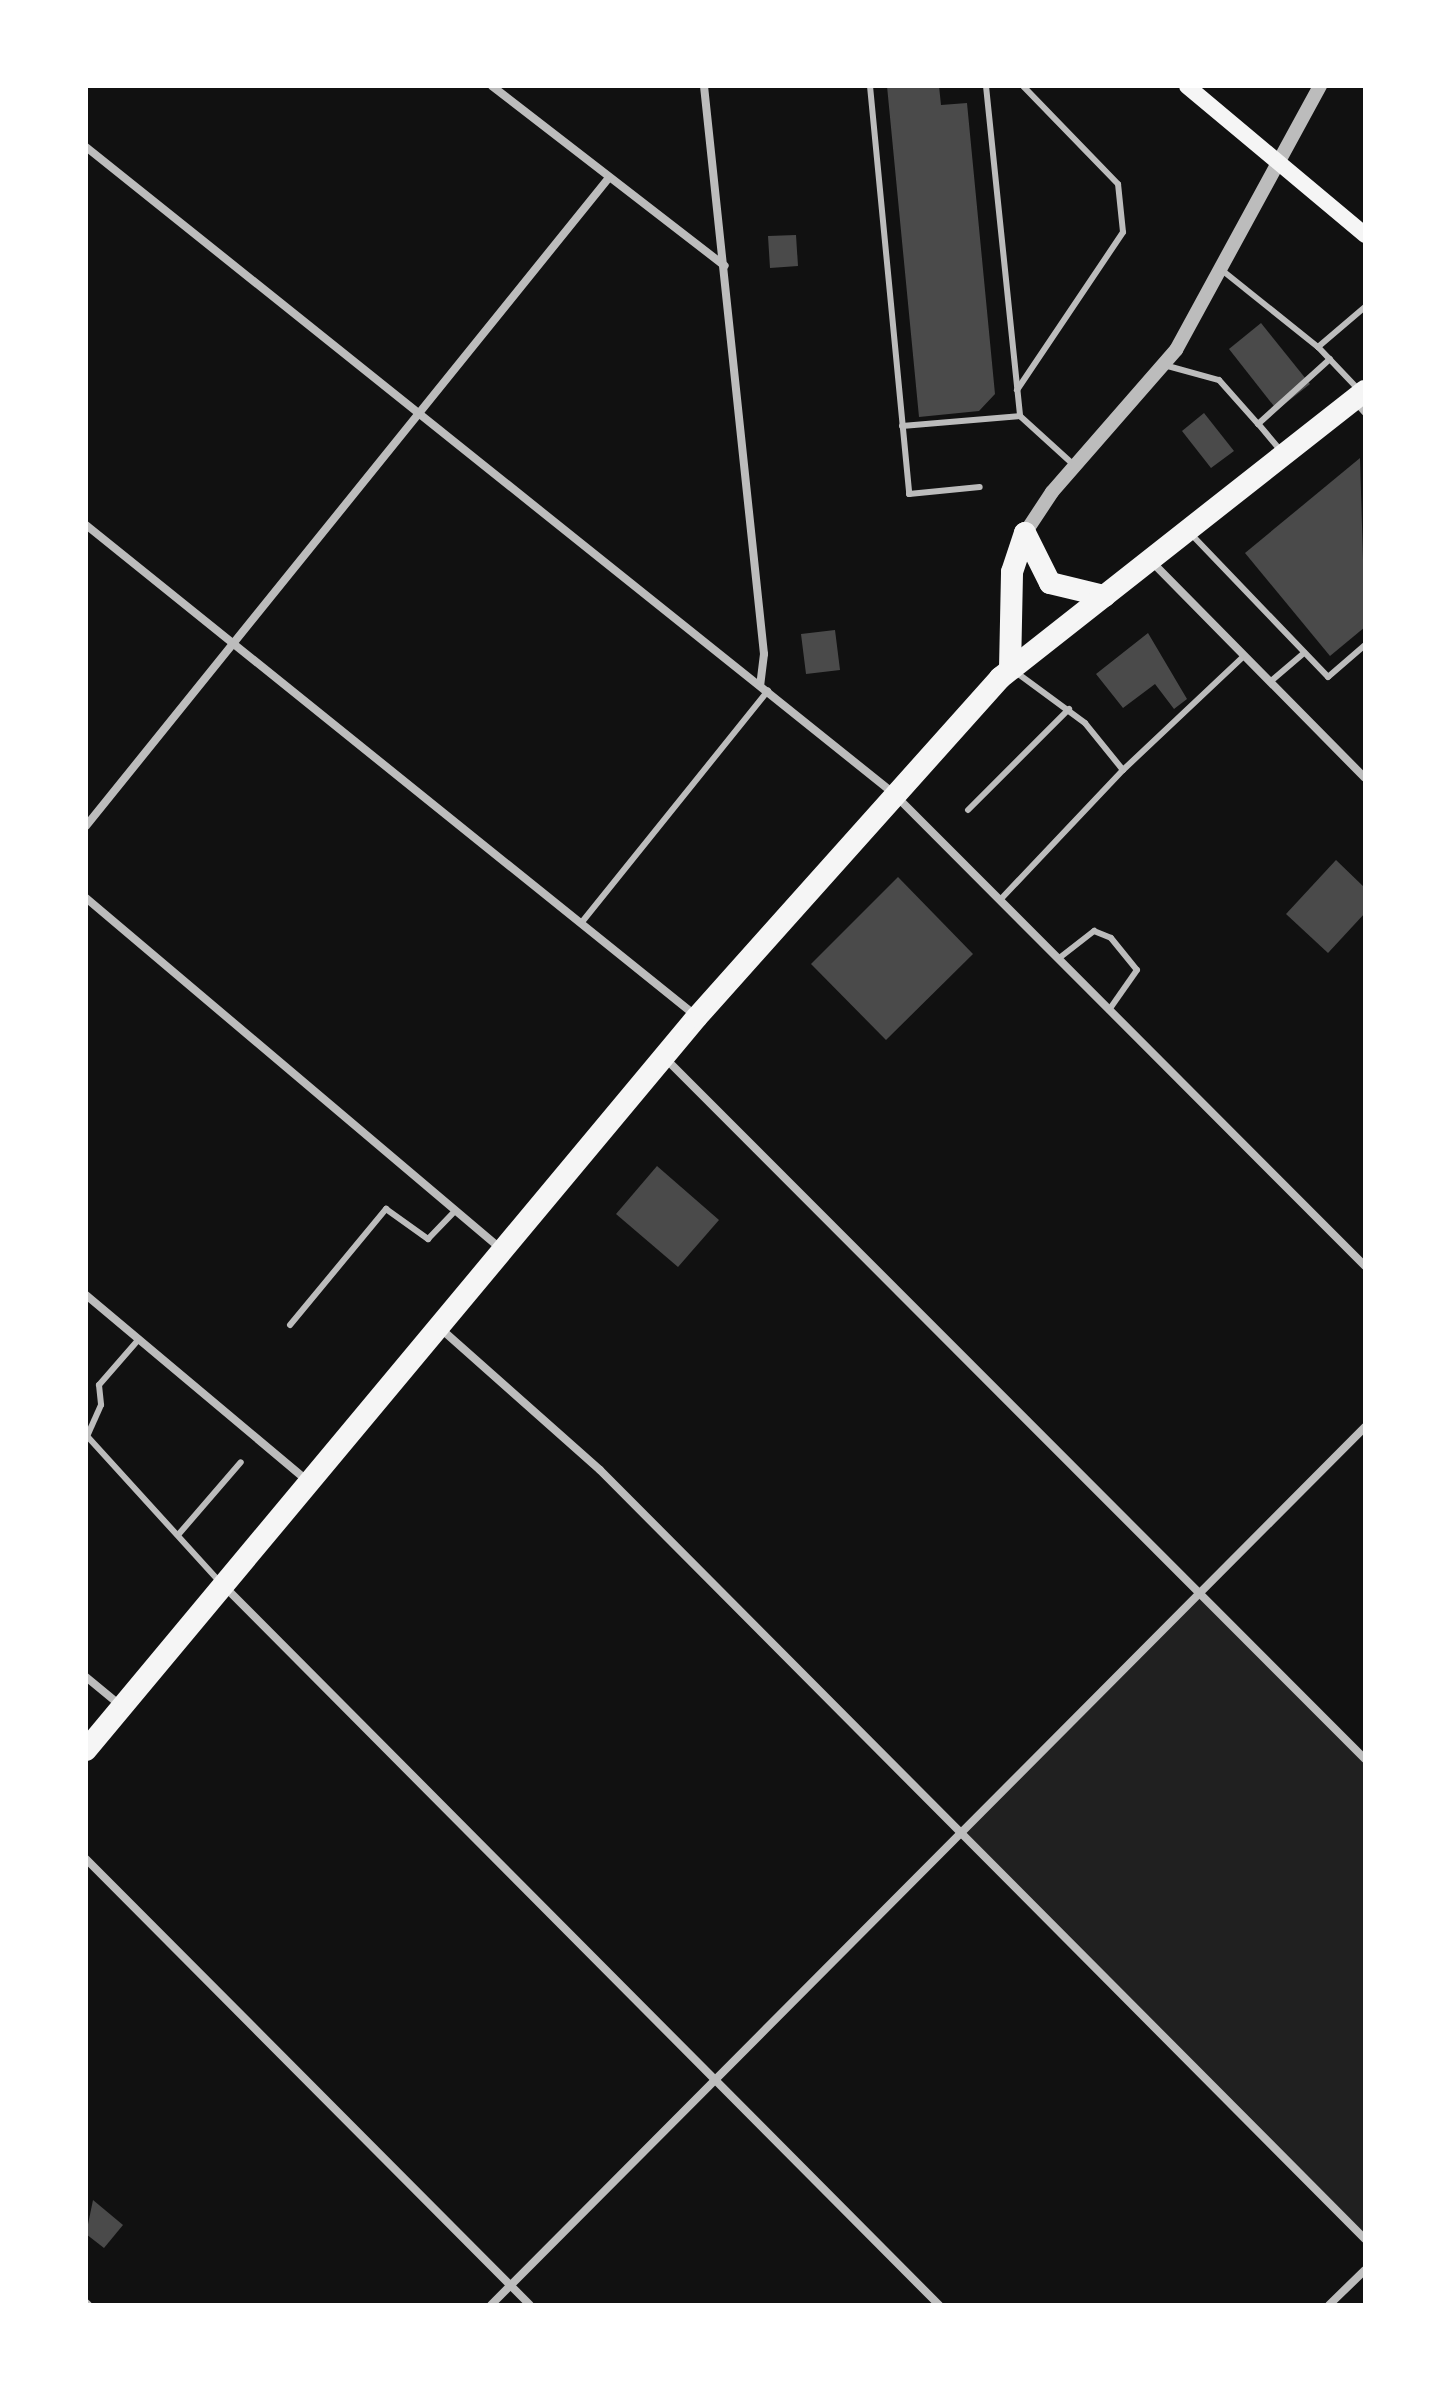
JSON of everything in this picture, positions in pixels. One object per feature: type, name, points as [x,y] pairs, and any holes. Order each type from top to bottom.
[{"type":"highway","points":[[86,1750],[305,1479],[502,1250],[663,1056],[892,792],[1010,669],[1362,399]]},
{"type":"highway","points":[[1025,533],[1050,583],[1104,596]]},
{"type":"highway","points":[[1010,669],[1012,572],[1025,533]]},
{"type":"main road","points":[[1187,86],[1365,235]]},
{"type":"street","points":[[492,86],[607,180],[725,266]]},
{"type":"street","points":[[704,86],[764,654],[764,688]]},
{"type":"street","points":[[1025,533],[1075,466],[1164,365],[1223,271],[1320,86]]},
{"type":"street","points":[[86,147],[892,792],[1365,1266]]},
{"type":"street","points":[[86,826],[233,643],[423,416],[607,180]]},
{"type":"street","points":[[86,525],[697,1017]]},
{"type":"street","points":[[1150,560],[1365,778]]},
{"type":"street","points":[[86,898],[502,1250]]},
{"type":"street","points":[[663,1056],[1365,1759]]},
{"type":"street","points":[[86,1295],[305,1479]]},
{"type":"street","points":[[436,1325],[600,1470],[1365,2239]]},
{"type":"street","points":[[491,2305],[1365,1427]]},
{"type":"street","points":[[222,1584],[939,2305]]},
{"type":"street","points":[[86,1677],[123,1708]]},
{"type":"street","points":[[86,1859],[530,2305]]},
{"type":"street","points":[[1329,2305],[1365,2270]]},
{"type":"lane","points":[[870,86],[909,494],[980,487]]},
{"type":"lane","points":[[986,86],[1020,416],[1075,466]]},
{"type":"lane","points":[[1017,390],[1123,232],[1118,184],[1023,86]]},
{"type":"lane","points":[[1223,271],[1318,347],[1362,399]]},
{"type":"lane","points":[[1318,347],[1365,307]]},
{"type":"lane","points":[[1258,424],[1330,359]]},
{"type":"lane","points":[[1164,365],[1219,380],[1286,458]]},
{"type":"lane","points":[[902,426],[1020,416]]},
{"type":"lane","points":[[1188,531],[1328,677],[1365,645]]},
{"type":"lane","points":[[1270,682],[1304,653]]},
{"type":"lane","points":[[1000,900],[1123,770],[1244,656]]},
{"type":"lane","points":[[1010,669],[1069,709],[1123,770]]},
{"type":"lane","points":[[582,922],[764,688]]},
{"type":"lane","points":[[968,810],[1069,709]]},
{"type":"lane","points":[[1058,959],[1094,931],[1111,938],[1137,970],[1109,1010]]},
{"type":"lane","points":[[290,1325],[386,1209],[428,1239],[455,1211]]},
{"type":"lane","points":[[139,1339],[99,1385],[101,1405],[87,1436],[222,1584]]},
{"type":"lane","points":[[178,1535],[241,1462]]},
{"type":"shaded area","points":[[1198,1593],[1365,1759],[1365,2239],[960,1832]]},
{"type":"building","points":[[887,86],[939,86],[941,105],[967,103],[995,394],[979,411],[919,417]]},
{"type":"building","points":[[796,235],[798,266],[770,268],[768,236]]},
{"type":"building","points":[[1261,323],[1310,384],[1277,410],[1229,349]]},
{"type":"building","points":[[1204,413],[1234,451],[1211,468],[1182,431]]},
{"type":"building","points":[[1360,458],[1365,627],[1330,656],[1245,553]]},
{"type":"building","points":[[835,630],[840,670],[806,674],[801,634]]},
{"type":"building","points":[[1148,633],[1187,699],[1174,709],[1155,684],[1123,708],[1096,674]]},
{"type":"building","points":[[1336,860],[1365,888],[1365,913],[1328,953],[1286,914]]},
{"type":"building","points":[[898,877],[973,954],[886,1040],[811,964]]},
{"type":"building","points":[[657,1166],[719,1220],[678,1267],[616,1214]]},
{"type":"building","points":[[93,2200],[123,2225],[104,2248],[86,2234]]}]
